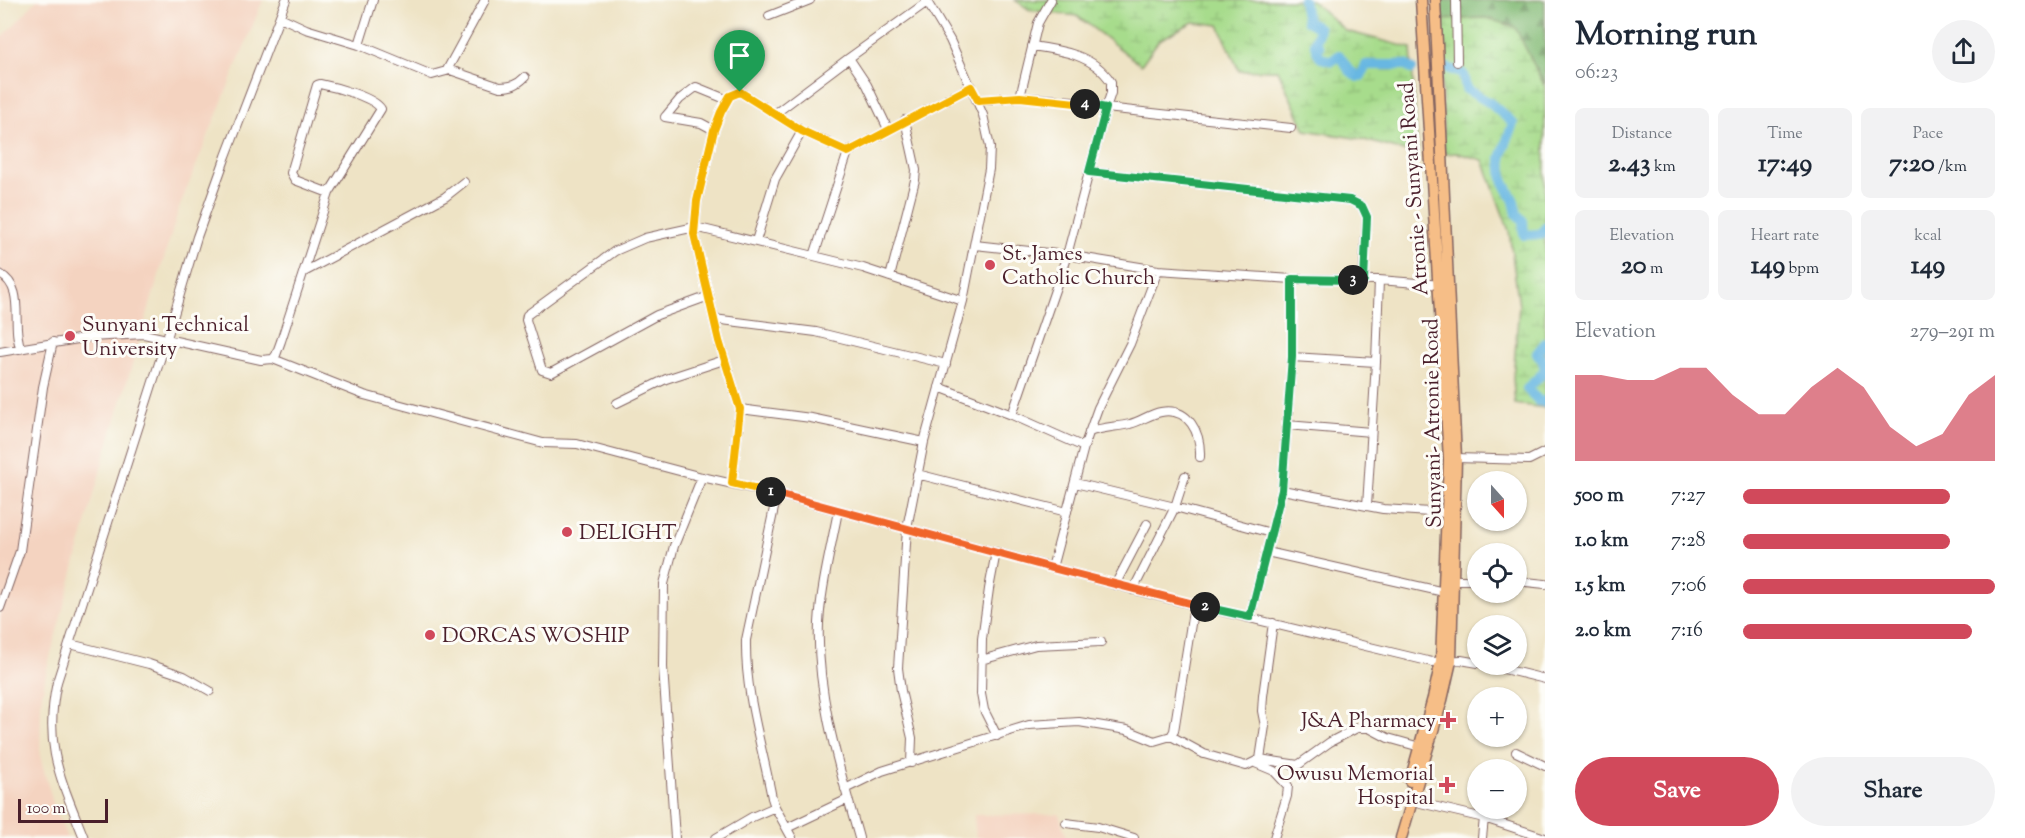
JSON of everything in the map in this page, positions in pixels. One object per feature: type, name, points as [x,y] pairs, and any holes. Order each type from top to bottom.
[{"type":"highway","name":"Atronie - Sunyani Road","points":[[1395,838],[1446,661],[1444,592],[1449,459],[1443,285],[1421,0]]},
{"type":"highway","name":"Sunyani- Atronie Road","points":[[1401,838],[1442,700],[1452,580],[1456,458],[1443,285],[1445,201],[1434,0]]},
{"type":"street","points":[[84,838],[61,780],[54,754],[51,728],[52,706],[57,682],[204,217],[286,0]]},
{"type":"street","points":[[359,45],[373,0]]},
{"type":"street","points":[[447,70],[485,0]]},
{"type":"street","points":[[769,16],[810,0]]},
{"type":"street","points":[[1020,97],[1038,23],[1051,0]]},
{"type":"street","points":[[1456,0],[1457,62]]},
{"type":"street","points":[[776,113],[927,1],[950,40],[978,100],[988,138],[990,169],[975,245],[963,301],[924,442],[907,528],[898,668],[912,738],[911,763]]},
{"type":"street","points":[[280,17],[359,45],[432,75],[447,70],[460,72],[500,87],[514,86],[525,77]]},
{"type":"street","points":[[1012,415],[1067,255],[1111,93],[1111,82],[1080,56],[1032,45]]},
{"type":"street","points":[[849,58],[867,85],[888,129]]},
{"type":"street","points":[[273,359],[282,341],[329,193],[381,109],[377,104],[365,98],[320,84],[317,85],[291,173],[295,180],[329,193]]},
{"type":"street","points":[[714,130],[701,123],[665,117],[680,99],[696,87],[728,100]]},
{"type":"street","points":[[814,256],[848,152],[971,87]]},
{"type":"street","points":[[732,483],[740,409],[724,360],[694,238],[697,201],[714,130],[728,100],[734,93],[743,93],[802,131],[848,152]]},
{"type":"street","points":[[978,100],[1020,97],[1073,101],[1106,108],[1291,128]]},
{"type":"street","points":[[890,277],[916,170],[905,120]]},
{"type":"street","points":[[756,242],[775,179],[802,131]]},
{"type":"street","points":[[1089,172],[1350,200],[1362,206],[1367,217],[1364,280]]},
{"type":"street","points":[[304,272],[445,197],[464,182]]},
{"type":"street","points":[[709,296],[657,315],[551,373],[542,370],[526,320],[527,315],[615,251],[645,238],[695,227],[814,256],[890,277],[963,301]]},
{"type":"street","points":[[975,245],[1067,255],[1158,270],[1292,279],[1379,280],[1443,285]]},
{"type":"street","points":[[1052,568],[1089,432],[1130,344],[1158,270]]},
{"type":"street","points":[[0,274],[9,279],[15,293],[18,340],[21,349]]},
{"type":"street","points":[[1250,617],[1282,490],[1292,357],[1292,279]]},
{"type":"street","points":[[1367,506],[1379,280]]},
{"type":"street","points":[[714,319],[816,332],[946,364]]},
{"type":"street","points":[[0,352],[53,342],[119,334],[144,334],[261,360],[273,359],[364,395],[543,443],[577,444],[907,528],[1133,590],[1432,662],[1467,661]]},
{"type":"street","points":[[0,608],[20,550],[43,387],[53,342]]},
{"type":"street","points":[[1292,357],[1376,362]]},
{"type":"street","points":[[617,403],[666,379],[724,360]]},
{"type":"street","points":[[939,387],[1012,415],[1084,447]]},
{"type":"street","points":[[740,409],[811,418],[924,442]]},
{"type":"street","points":[[1089,432],[1114,425],[1129,424],[1160,412],[1172,411],[1183,414],[1196,430],[1201,444],[1200,457]]},
{"type":"street","points":[[1287,425],[1371,432]]},
{"type":"street","points":[[1456,458],[1529,460],[1545,452]]},
{"type":"street","points":[[917,474],[1067,512]]},
{"type":"street","points":[[1133,590],[1175,507],[1185,476]]},
{"type":"street","points":[[675,838],[663,667],[664,584],[674,546],[702,477]]},
{"type":"street","points":[[1075,483],[1271,533]]},
{"type":"street","points":[[1282,490],[1367,506],[1446,513]]},
{"type":"street","points":[[777,494],[746,640],[746,664],[753,713],[775,807],[792,838]]},
{"type":"street","points":[[838,511],[821,606],[819,633],[826,708],[845,789],[860,838]]},
{"type":"street","points":[[1114,585],[1147,524]]},
{"type":"street","points":[[996,552],[988,589],[981,660],[982,703],[997,736]]},
{"type":"street","points":[[1267,552],[1444,592]]},
{"type":"street","points":[[1452,580],[1467,580]]},
{"type":"street","points":[[1527,582],[1545,584]]},
{"type":"street","points":[[845,789],[882,771],[1029,725],[1079,722],[1127,730],[1154,741],[1171,736],[1174,731],[1194,605]]},
{"type":"street","points":[[1258,761],[1265,726],[1262,711],[1263,696],[1274,623]]},
{"type":"street","points":[[981,660],[1036,645],[1101,642]]},
{"type":"street","points":[[70,644],[158,667],[184,676],[210,691]]},
{"type":"street","points":[[1527,675],[1545,679]]},
{"type":"street","points":[[1171,736],[1190,748],[1246,766],[1258,761],[1298,765],[1330,742],[1357,728],[1369,728],[1388,738],[1420,747]]},
{"type":"street","points":[[1516,752],[1545,766]]},
{"type":"street","points":[[1258,761],[1274,771],[1288,786],[1274,838]]},
{"type":"street","points":[[787,828],[848,799]]},
{"type":"street","points":[[1412,801],[1467,814]]},
{"type":"street","points":[[716,838],[752,817],[775,807]]},
{"type":"street","points":[[1482,838],[1484,819]]},
{"type":"street","points":[[1487,819],[1545,838]]},
{"type":"street","points":[[1066,823],[1098,827],[1134,838]]},
{"type":"shaded area","name":"Sunyani Technical University","points":[[37,0],[263,0],[179,208],[102,465],[48,664],[41,700],[40,756],[54,807],[67,838],[0,838],[0,40]]},
{"type":"shaded area","points":[[1059,814],[1067,838],[976,838],[974,815]]},
{"type":"green space","points":[[1015,0],[1311,0],[1346,31],[1411,48],[1418,155],[1361,139],[1305,130],[1278,70],[1239,71],[1219,25],[1193,22],[1159,40],[1141,65],[1077,16],[1030,10]]},
{"type":"green space","points":[[1439,0],[1545,0],[1545,87],[1537,69],[1486,18],[1440,20]]},
{"type":"green space","points":[[1486,18],[1515,27],[1545,87],[1545,408],[1515,404],[1513,378],[1519,306],[1509,231],[1483,160],[1457,153],[1444,154],[1440,20]]},
{"type":"waterway","points":[[1303,0],[1307,21],[1319,28],[1315,44],[1319,47],[1317,51],[1321,58],[1332,61],[1339,55],[1349,70],[1358,77],[1361,76],[1366,65],[1406,65],[1412,69]]},
{"type":"waterway","points":[[1448,68],[1463,74],[1466,89],[1490,103],[1513,123],[1501,158],[1503,180],[1514,201],[1517,214],[1523,221],[1524,235],[1541,234],[1545,228]]},
{"type":"waterway","points":[[1545,343],[1537,353],[1543,361],[1545,370]]},
{"type":"waterway","points":[[1545,371],[1527,389],[1539,401],[1545,402]]},
{"type":"place","name":"St. James Catholic Church","points":[[990,265]]},
{"type":"place","name":"Sunyani Technical University","points":[[70,336]]},
{"type":"place","name":"DELIGHT","points":[[567,532]]},
{"type":"place","name":"DORCAS WOSHIP","points":[[430,635]]},
{"type":"place","name":"J&A Pharmacy","points":[[1448,720]]},
{"type":"place","name":"Owusu Memorial Hospital","points":[[1447,785]]},
{"type":"route","points":[[971,87],[978,100],[1020,97],[1073,101],[1106,108],[1089,172],[1350,200],[1362,206],[1367,217],[1364,280],[1292,279],[1292,357],[1282,490],[1250,617],[1114,585],[732,483],[740,409],[719,341],[694,234],[697,201],[714,130],[730,96],[740,92],[802,131],[848,152],[971,87]]}]
